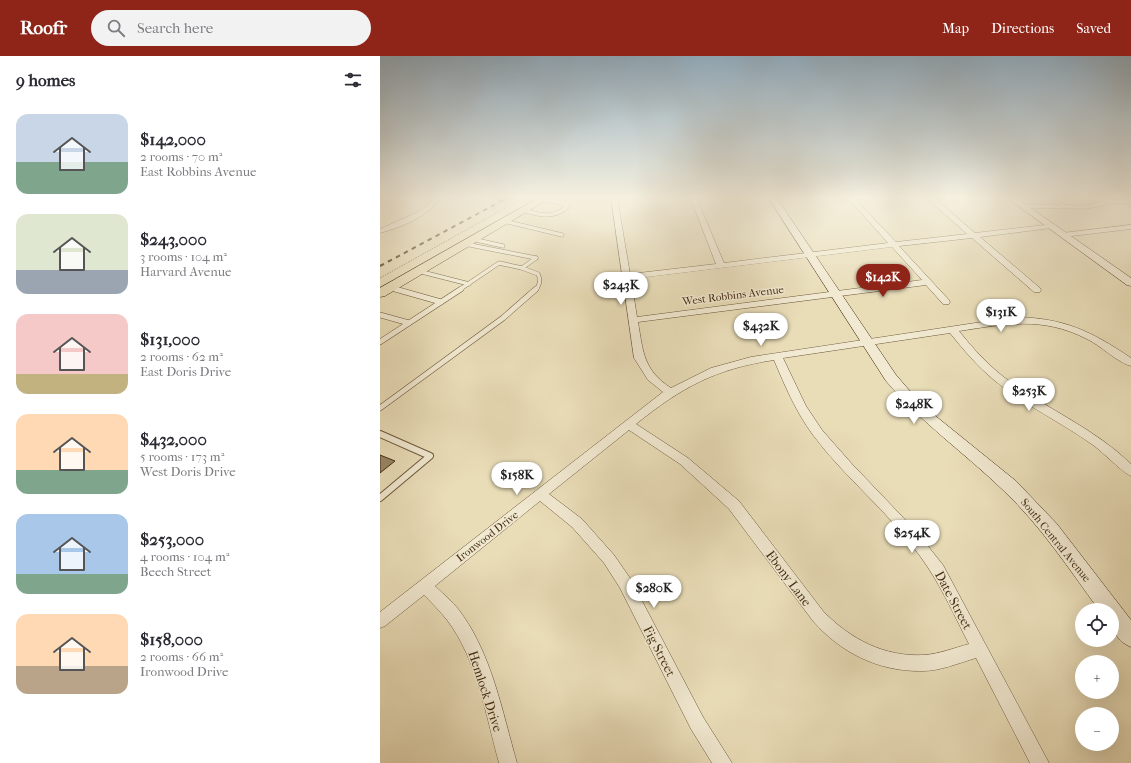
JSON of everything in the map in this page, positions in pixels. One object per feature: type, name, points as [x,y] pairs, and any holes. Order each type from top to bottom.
[{"type":"main road","points":[[385,290],[488,230]]},
{"type":"street","points":[[619,230],[638,353],[644,368],[658,384],[670,392]]},
{"type":"street","points":[[706,230],[721,266]]},
{"type":"street","name":"South Central Avenue","points":[[794,230],[891,378],[911,403],[934,424],[1009,485],[1041,519],[1106,603]]},
{"type":"street","points":[[881,230],[946,302]]},
{"type":"street","points":[[968,230],[1036,290]]},
{"type":"street","points":[[627,277],[1017,230]]},
{"type":"street","points":[[1057,230],[1131,283]]},
{"type":"street","points":[[1063,234],[1097,230]]},
{"type":"street","name":"West Robbins Avenue","points":[[634,320],[928,282]]},
{"type":"street","name":"Ironwood Drive","points":[[380,621],[670,392],[694,378],[719,368],[741,362],[777,356],[1015,320],[1051,323],[1071,329],[1088,336],[1131,362]]},
{"type":"street","points":[[952,329],[977,359],[995,376],[1015,390],[1080,429],[1131,471]]},
{"type":"street","name":"Date Street","points":[[777,356],[796,400],[816,432],[843,463],[899,519],[927,552],[1040,763]]},
{"type":"street","name":"Ebony Lane","points":[[628,424],[674,453],[718,489],[734,506],[818,616],[843,640],[873,656],[899,662],[937,662],[980,649]]},
{"type":"street","name":"Fig Street","points":[[540,494],[577,523],[609,559],[625,583],[696,723],[723,763]]},
{"type":"street","name":"Hemlock Drive","points":[[425,586],[453,615],[471,645],[481,668],[508,763]]},
{"type":"street","name":"South Central Avenue","points":[[1119,621],[1131,637]]},
{"type":"lane","points":[[541,230],[562,235]]},
{"type":"lane","points":[[469,241],[503,246]]},
{"type":"lane","points":[[469,241],[536,258],[522,268]]},
{"type":"lane","points":[[380,342],[499,263],[522,268],[538,274],[540,279],[539,285],[534,293],[503,318],[380,408]]},
{"type":"lane","points":[[418,271],[469,284]]},
{"type":"lane","points":[[385,290],[441,302]]},
{"type":"lane","points":[[380,315],[409,323]]},
{"type":"lane","points":[[380,434],[430,456],[380,498]]},
{"type":"path","points":[[380,278],[466,230]]},
{"type":"building","points":[[380,455],[395,461],[380,473]]},
{"type":"railway","points":[[380,266],[447,230]]}]
